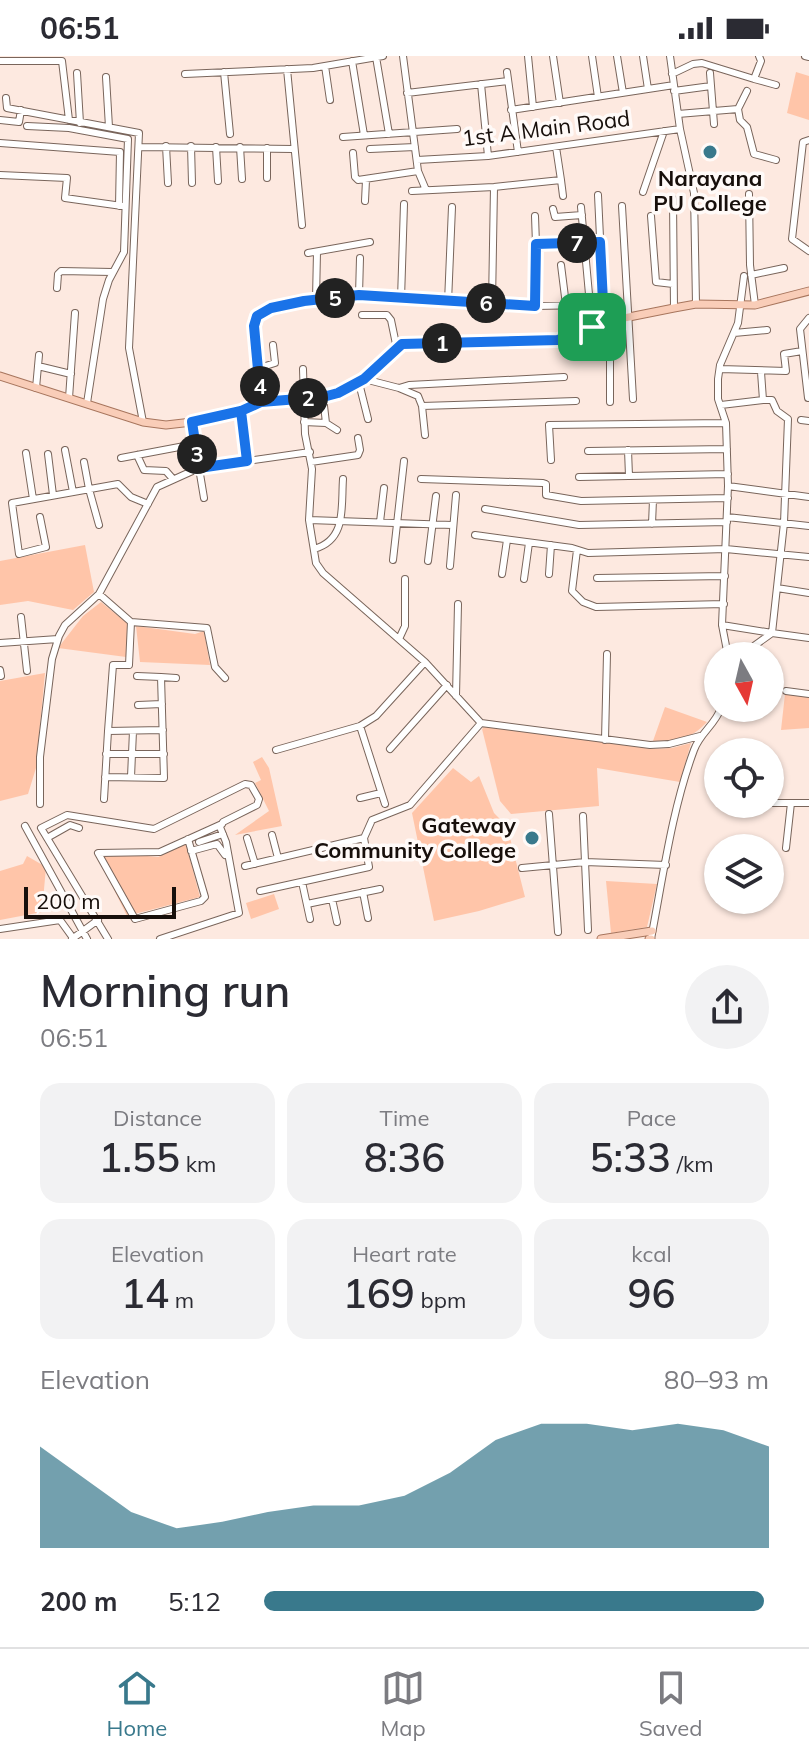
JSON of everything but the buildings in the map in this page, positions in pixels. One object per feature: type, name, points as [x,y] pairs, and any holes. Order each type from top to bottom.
[{"type":"main road","points":[[0,376],[143,422],[166,425],[241,411],[261,402],[323,397],[362,381],[402,344],[558,340],[607,322],[674,308],[696,304],[755,305],[809,291]]},
{"type":"main road","points":[[601,939],[651,937]]},
{"type":"street","points":[[403,56],[418,171],[426,190]]},
{"type":"street","points":[[528,56],[533,107]]},
{"type":"street","points":[[553,56],[560,103]]},
{"type":"street","points":[[592,56],[598,97]]},
{"type":"street","points":[[617,56],[623,93]]},
{"type":"street","points":[[643,56],[648,89]]},
{"type":"street","points":[[670,56],[680,129],[694,193],[696,304]]},
{"type":"street","points":[[688,56],[688,66]]},
{"type":"street","points":[[754,79],[761,61],[759,56]]},
{"type":"street","points":[[185,74],[325,66],[379,57],[389,134]]},
{"type":"street","points":[[0,61],[63,58],[69,120]]},
{"type":"street","points":[[352,61],[364,135]]},
{"type":"street","points":[[672,74],[702,63],[776,85]]},
{"type":"street","points":[[325,66],[330,100]]},
{"type":"street","points":[[287,69],[302,225]]},
{"type":"street","points":[[224,72],[230,134]]},
{"type":"street","points":[[507,72],[518,152]]},
{"type":"street","points":[[77,73],[80,123]]},
{"type":"street","points":[[710,73],[714,124]]},
{"type":"street","points":[[106,77],[109,127]]},
{"type":"street","points":[[407,93],[508,81]]},
{"type":"street","points":[[481,84],[488,156]]},
{"type":"street","points":[[511,110],[648,89],[711,86]]},
{"type":"street","points":[[747,91],[738,109],[740,120],[747,127],[754,154],[776,160]]},
{"type":"street","points":[[6,98],[7,108],[139,133],[129,348],[143,422]]},
{"type":"street","points":[[678,114],[738,109]]},
{"type":"street","points":[[0,120],[19,122],[21,110]]},
{"type":"street","points":[[27,126],[69,128],[128,139],[122,206]]},
{"type":"street","points":[[343,137],[457,129]]},
{"type":"street","name":"1st A Main Road","points":[[417,160],[488,156],[680,129]]},
{"type":"street","points":[[643,192],[664,131]]},
{"type":"street","points":[[809,140],[803,142],[792,239],[809,251]]},
{"type":"street","points":[[0,143],[120,152],[124,252],[112,272],[100,313],[87,403]]},
{"type":"street","points":[[166,146],[168,183]]},
{"type":"street","points":[[191,146],[192,183]]},
{"type":"street","points":[[140,147],[293,149]]},
{"type":"street","points":[[216,147],[218,181]]},
{"type":"street","points":[[240,147],[242,179]]},
{"type":"street","points":[[370,149],[415,147]]},
{"type":"street","points":[[556,147],[563,196]]},
{"type":"street","points":[[267,148],[267,178]]},
{"type":"street","points":[[353,153],[355,177],[366,180],[418,171]]},
{"type":"street","points":[[0,175],[67,178],[65,198],[122,206]]},
{"type":"street","points":[[365,201],[366,180]]},
{"type":"street","points":[[412,191],[561,180]]},
{"type":"street","points":[[492,303],[494,187]]},
{"type":"street","points":[[725,642],[722,625],[728,474],[726,423],[718,399],[720,369],[734,333],[748,276],[749,194]]},
{"type":"street","points":[[598,195],[610,402]]},
{"type":"street","points":[[673,199],[674,308]]},
{"type":"street","points":[[401,299],[404,204]]},
{"type":"street","points":[[622,206],[633,399]]},
{"type":"street","points":[[448,302],[452,207]]},
{"type":"street","points":[[553,209],[555,217],[581,211],[592,327]]},
{"type":"street","points":[[535,216],[535,306]]},
{"type":"street","points":[[651,216],[656,282],[673,284]]},
{"type":"street","points":[[308,253],[370,242]]},
{"type":"street","points":[[536,244],[600,242]]},
{"type":"street","points":[[316,299],[317,252]]},
{"type":"street","points":[[359,295],[360,258]]},
{"type":"street","points":[[561,265],[566,305]]},
{"type":"street","points":[[748,276],[784,268]]},
{"type":"street","points":[[57,288],[61,271],[112,272]]},
{"type":"street","points":[[748,276],[755,305]]},
{"type":"street","points":[[261,402],[254,326],[257,316],[271,308],[359,295],[535,306],[589,305]]},
{"type":"street","points":[[69,398],[75,313]]},
{"type":"street","points":[[362,315],[387,315],[391,320],[397,349]]},
{"type":"street","points":[[808,398],[800,326],[809,318]]},
{"type":"street","points":[[734,333],[767,330]]},
{"type":"street","points":[[259,368],[275,363],[273,345]]},
{"type":"street","points":[[720,369],[786,371],[784,354],[802,351]]},
{"type":"street","points":[[36,388],[39,355]]},
{"type":"street","points":[[38,366],[71,374]]},
{"type":"street","points":[[303,369],[304,422],[311,462],[309,520],[316,563],[323,573],[425,662],[481,723],[650,745],[700,736]]},
{"type":"street","points":[[761,372],[763,400]]},
{"type":"street","points":[[399,388],[564,377]]},
{"type":"street","points":[[368,419],[362,381],[399,388],[418,396],[425,435]]},
{"type":"street","points":[[323,397],[326,423]]},
{"type":"street","points":[[721,405],[772,400],[777,411],[788,419],[784,523],[772,633],[759,642]]},
{"type":"street","points":[[422,406],[576,401]]},
{"type":"street","points":[[241,411],[247,461]]},
{"type":"street","points":[[801,420],[809,421]]},
{"type":"street","points":[[192,422],[204,498]]},
{"type":"street","points":[[304,422],[326,423],[337,430]]},
{"type":"street","points":[[551,460],[549,425],[726,423]]},
{"type":"street","points":[[311,462],[358,455],[358,438]]},
{"type":"street","points":[[121,458],[195,444]]},
{"type":"street","points":[[588,451],[727,449]]},
{"type":"street","points":[[65,450],[73,492]]},
{"type":"street","points":[[628,450],[629,476]]},
{"type":"street","points":[[40,804],[40,757],[52,659],[58,639],[65,625],[99,594],[157,487],[199,468],[310,452]]},
{"type":"street","points":[[26,453],[33,499]]},
{"type":"street","points":[[48,454],[53,495]]},
{"type":"street","points":[[137,455],[144,470],[166,471],[173,479]]},
{"type":"street","points":[[393,560],[404,461]]},
{"type":"street","points":[[84,462],[99,525]]},
{"type":"street","points":[[579,477],[728,474]]},
{"type":"street","points":[[314,549],[335,538],[340,521],[343,479]]},
{"type":"street","points":[[421,479],[543,483],[546,484],[546,495],[581,501],[728,498]]},
{"type":"street","points":[[40,517],[46,547],[19,554],[12,503],[118,484],[129,495],[148,504]]},
{"type":"street","points":[[728,486],[809,497]]},
{"type":"street","points":[[380,522],[384,488]]},
{"type":"street","points":[[450,566],[456,495]]},
{"type":"street","points":[[428,561],[436,496]]},
{"type":"street","points":[[652,524],[653,500]]},
{"type":"street","points":[[485,509],[579,525],[727,520],[809,526]]},
{"type":"street","points":[[309,520],[452,525]]},
{"type":"street","points":[[475,535],[588,553],[726,549],[809,557]]},
{"type":"street","points":[[502,574],[507,540]]},
{"type":"street","points":[[524,579],[529,543]]},
{"type":"street","points":[[549,574],[551,545]]},
{"type":"street","points":[[577,550],[572,591],[583,602],[596,607],[724,604]]},
{"type":"street","points":[[597,578],[725,576]]},
{"type":"street","points":[[399,639],[405,626],[405,579]]},
{"type":"street","points":[[777,588],[809,593]]},
{"type":"street","points":[[99,594],[131,622],[207,628],[215,667],[225,678]]},
{"type":"street","points":[[456,696],[458,604]]},
{"type":"street","points":[[21,617],[27,671]]},
{"type":"street","points":[[104,799],[113,665],[129,665],[131,622]]},
{"type":"street","points":[[722,625],[809,638]]},
{"type":"street","points":[[0,643],[58,639]]},
{"type":"street","points":[[605,740],[607,654]]},
{"type":"street","points":[[276,750],[360,726],[376,716],[425,662]]},
{"type":"street","points":[[0,670],[1,676]]},
{"type":"street","points":[[137,676],[176,678]]},
{"type":"street","points":[[105,777],[164,778],[161,677]]},
{"type":"street","points":[[390,749],[447,685]]},
{"type":"street","points":[[786,691],[809,694]]},
{"type":"street","points":[[138,705],[162,704]]},
{"type":"street","points":[[651,937],[694,751],[700,736],[714,722]]},
{"type":"street","points":[[260,891],[369,867],[364,838],[372,820],[410,805],[481,723]]},
{"type":"street","points":[[360,726],[385,804]]},
{"type":"street","points":[[108,731],[163,730]]},
{"type":"street","points":[[131,777],[133,731]]},
{"type":"street","points":[[106,754],[164,754]]},
{"type":"street","points":[[108,939],[41,828],[67,815],[154,829],[245,784],[253,786],[259,799],[257,805],[160,852],[98,853],[135,919],[203,900],[205,894],[188,839]]},
{"type":"street","points":[[360,798],[381,793]]},
{"type":"street","points":[[784,803],[809,803]]},
{"type":"street","points":[[786,848],[791,803]]},
{"type":"street","points":[[549,814],[558,932]]},
{"type":"street","points":[[583,816],[588,930]]},
{"type":"street","points":[[160,939],[239,913],[226,842],[220,827],[222,824]]},
{"type":"street","points":[[47,838],[70,825],[79,828]]},
{"type":"street","points":[[25,826],[88,939],[104,930]]},
{"type":"street","points":[[199,842],[223,834]]},
{"type":"street","points":[[272,835],[278,858]]},
{"type":"street","points":[[247,838],[255,864]]},
{"type":"street","points":[[245,866],[364,838]]},
{"type":"street","points":[[191,851],[217,844],[228,862]]},
{"type":"street","points":[[522,868],[585,862],[666,865]]},
{"type":"street","points":[[302,882],[310,919]]},
{"type":"street","points":[[307,904],[380,889]]},
{"type":"street","points":[[363,892],[368,918]]},
{"type":"street","points":[[332,899],[337,922]]},
{"type":"street","points":[[0,929],[60,920],[73,938],[98,920]]},
{"type":"shaded area","points":[[796,72],[809,76],[809,120],[787,113]]},
{"type":"shaded area","points":[[85,545],[94,592],[73,610],[28,601],[0,605],[0,561]]},
{"type":"shaded area","points":[[101,602],[128,624],[126,657],[58,648],[83,616]]},
{"type":"shaded area","points":[[136,626],[195,634],[204,631],[210,665],[140,662]]},
{"type":"shaded area","points":[[45,673],[36,768],[28,794],[0,801],[0,681]]},
{"type":"shaded area","points":[[785,694],[809,697],[809,728],[781,730]]},
{"type":"shaded area","points":[[665,707],[707,722],[683,738],[653,741]]},
{"type":"shaded area","points":[[485,726],[652,749],[691,743],[680,782],[597,768],[599,806],[511,814],[500,801],[482,729]]},
{"type":"shaded area","points":[[262,757],[269,768],[282,826],[235,835],[269,811],[255,783],[261,780],[253,762]]},
{"type":"shaded area","points":[[453,768],[471,782],[479,776],[494,813],[507,826],[525,897],[434,921],[412,813]]},
{"type":"shaded area","points":[[186,844],[200,897],[127,916],[95,851],[158,857]]},
{"type":"shaded area","points":[[27,856],[46,867],[42,912],[0,920],[0,871],[23,864]]},
{"type":"shaded area","points":[[606,881],[657,884],[647,927],[611,933]]},
{"type":"shaded area","points":[[274,894],[279,909],[251,919],[246,903]]},
{"type":"place","name":"Narayana PU College","points":[[710,152]]},
{"type":"place","name":"Gateway Community College","points":[[532,838]]},
{"type":"route","points":[[592,327],[558,340],[402,344],[359,383],[338,393],[261,402],[241,411],[192,422],[199,468],[247,461],[241,411],[261,402],[254,326],[257,316],[271,308],[359,295],[535,306],[536,244],[600,242],[604,322],[592,327]]}]
